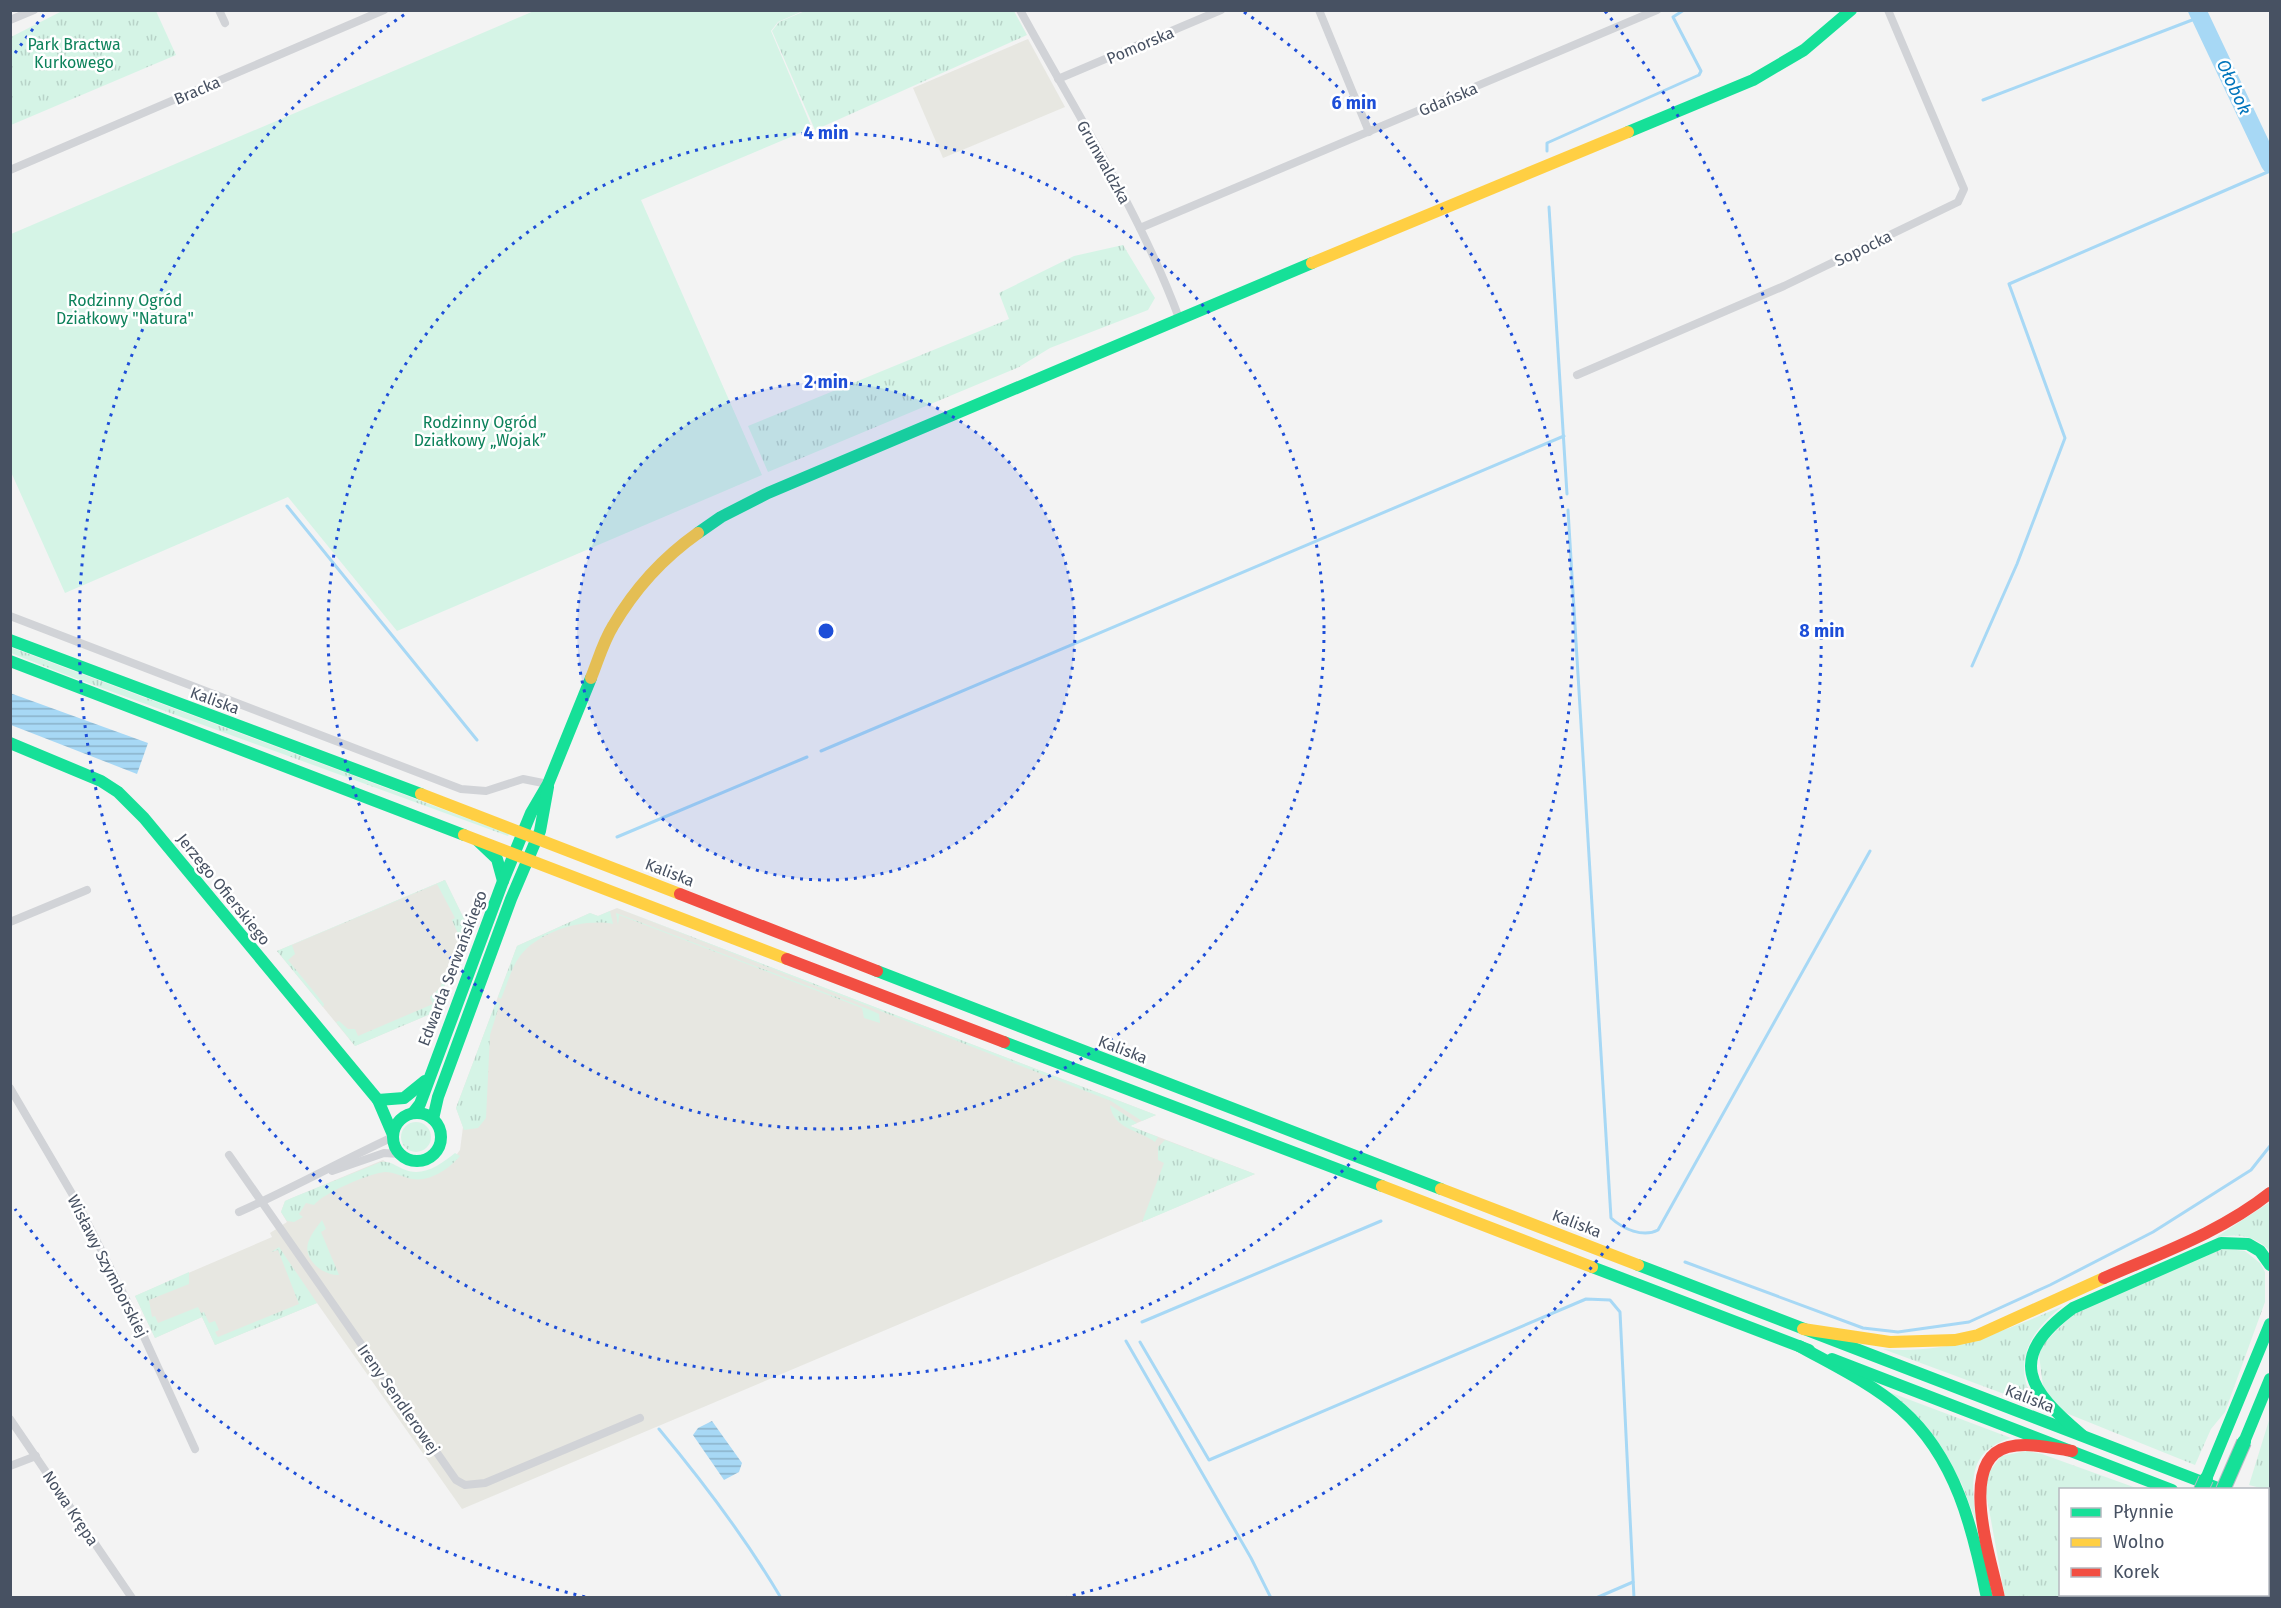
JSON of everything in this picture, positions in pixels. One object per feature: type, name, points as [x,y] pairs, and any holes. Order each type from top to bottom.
[{"type":"main road","points":[[548,784],[612,627],[644,582],[698,531],[762,496],[1179,318],[1753,80],[1804,50],[1851,10]]},
{"type":"main road","name":"Kaliska","points":[[10,640],[523,833],[2218,1488]]},
{"type":"main road","points":[[10,661],[522,855],[2167,1488]]},
{"type":"main road","name":"Jerzego Ofierskiego","points":[[10,743],[102,781],[118,792],[144,818],[378,1100]]},
{"type":"main road","name":"Edwarda Serwańskiego","points":[[433,1119],[438,1097],[522,855],[523,833],[548,784]]},
{"type":"main road","name":"Edwarda Serwańskiego","points":[[410,1114],[417,1110],[503,881],[522,855],[538,839],[547,804],[548,784]]},
{"type":"main road","points":[[474,837],[497,859],[503,881]]},
{"type":"main road","points":[[378,1100],[402,1100],[411,1096],[428,1078]]},
{"type":"main road","points":[[378,1100],[397,1112],[420,1113],[433,1119],[441,1135],[439,1146],[434,1154],[424,1160],[414,1161],[400,1154],[378,1100]]},
{"type":"main road","points":[[393,1136],[398,1123],[410,1114]]},
{"type":"main road","points":[[1803,1329],[1884,1343],[1905,1344],[1947,1342],[1978,1335],[2219,1227],[2242,1215],[2271,1193]]},
{"type":"main road","points":[[2082,1435],[2044,1400],[2035,1389],[2031,1374],[2037,1344],[2054,1321],[2073,1308],[2221,1243],[2248,1244],[2260,1251],[2271,1265]]},
{"type":"main road","points":[[2202,1488],[2271,1324]]},
{"type":"main road","points":[[1799,1347],[1859,1380],[1901,1410],[1919,1428],[1946,1462],[1971,1523],[1987,1598]]},
{"type":"main road","points":[[2224,1488],[2271,1379]]},
{"type":"main road","points":[[1999,1598],[1978,1496],[1982,1469],[1990,1457],[2009,1446],[2036,1445],[2072,1451]]},
{"type":"street","points":[[10,20],[33,10]]},
{"type":"street","points":[[219,10],[225,23]]},
{"type":"street","name":"Bracka","points":[[10,170],[384,10]]},
{"type":"street","name":"Grunwaldzka","points":[[1020,10],[1140,228],[1162,273],[1179,318]]},
{"type":"street","name":"Pomorska","points":[[1058,80],[1221,10]]},
{"type":"street","points":[[1320,10],[1368,132]]},
{"type":"street","name":"Gdańska","points":[[1140,228],[1657,10]]},
{"type":"street","name":"Sopocka","points":[[1576,375],[1784,286],[1958,202],[1964,189],[1888,10]]},
{"type":"street","name":"Kaliska","points":[[10,616],[461,789],[486,791],[523,778],[548,784]]},
{"type":"street","points":[[10,922],[87,890]]},
{"type":"street","name":"Wisławy Szymborskiej","points":[[10,1088],[78,1204],[135,1317],[195,1449]]},
{"type":"street","points":[[239,1212],[326,1172],[348,1158],[393,1136]]},
{"type":"street","points":[[326,1172],[350,1167],[384,1153],[400,1154]]},
{"type":"street","name":"Ireny Sendlerowej","points":[[229,1155],[456,1480],[465,1485],[485,1483],[640,1418]]},
{"type":"street","name":"Nowa Krępa","points":[[10,1419],[132,1598]]},
{"type":"street","points":[[10,1466],[36,1456]]},
{"type":"shaded area","points":[[1028,39],[1065,107],[943,158],[913,88]]},
{"type":"shaded area","points":[[445,880],[467,925],[435,1012],[355,1046],[277,951]]},
{"type":"shaded area","points":[[617,908],[1156,1115],[1130,1126],[1255,1174],[462,1509],[317,1303],[215,1345],[202,1317],[155,1338],[135,1296],[272,1237],[270,1233],[287,1222],[281,1212],[285,1201],[383,1160],[394,1168],[416,1177],[451,1162],[460,1150],[463,1127],[456,1108],[517,946],[590,913],[598,916]]},
{"type":"green space","name":"Park Bractwa Kurkowego","points":[[64,10],[156,11],[176,55],[11,125],[11,37]]},
{"type":"green space","name":"Rodzinny Ogród Działkowy \"Natura\"","points":[[534,11],[803,11],[778,22],[771,31],[812,128],[641,200],[762,475],[397,631],[288,497],[65,593],[11,472],[11,234]]},
{"type":"green space","points":[[805,11],[1014,11],[1027,35],[815,130],[772,31],[779,22]]},
{"type":"green space","points":[[1123,245],[1155,298],[1148,310],[1050,348],[1019,367],[768,472],[748,426],[1009,319],[999,293],[1074,256]]},
{"type":"green space","points":[[10,647],[509,834],[508,836],[69,676],[11,653]]},
{"type":"green space","points":[[445,880],[467,925],[458,950],[460,938],[452,920],[455,918],[437,884],[292,945],[295,954],[288,960],[324,1004],[323,1007],[277,951]]},
{"type":"green space","points":[[617,908],[1156,1115],[1142,1121],[1111,1101]]},
{"type":"green space","points":[[610,911],[613,924],[589,923],[563,928],[550,933],[528,947],[514,966],[501,999],[498,997],[517,946],[590,913],[598,916]]},
{"type":"green space","points":[[616,913],[868,1009],[879,1014],[880,1023],[864,1018],[862,1008],[619,915],[618,925]]},
{"type":"green space","points":[[451,968],[435,1012],[355,1046],[336,1022],[339,1021],[348,1029],[355,1029],[358,1036],[433,1004],[430,997],[440,988],[448,969]]},
{"type":"green space","points":[[496,1002],[500,1003],[490,1035],[486,1118],[478,1128],[464,1130],[456,1108]]},
{"type":"green space","points":[[1110,1105],[1137,1123],[1130,1126],[1158,1137],[1155,1142],[1121,1124],[1112,1113]]},
{"type":"green space","points":[[416,1122],[427,1126],[431,1137],[427,1148],[416,1152],[405,1148],[401,1137],[405,1126]]},
{"type":"green space","points":[[1165,1140],[1255,1174],[1142,1222],[1164,1163],[1158,1160],[1158,1147]]},
{"type":"green space","points":[[455,1153],[460,1156],[456,1161],[445,1170],[432,1176],[412,1179],[388,1172],[378,1173],[336,1190],[314,1205],[306,1203],[299,1214],[303,1217],[294,1222],[287,1221],[281,1212],[285,1201],[381,1162],[417,1172],[437,1166]]},
{"type":"green space","points":[[2270,1202],[2270,1251],[2258,1242],[2245,1237],[2215,1238]]},
{"type":"green space","points":[[322,1220],[326,1229],[321,1232],[339,1275],[327,1273],[316,1266],[307,1249],[309,1240]]},
{"type":"green space","points":[[279,1247],[317,1303],[215,1345],[202,1317],[155,1338],[135,1296],[189,1272],[189,1284],[149,1300],[152,1317],[155,1316],[158,1323],[198,1307],[201,1313],[204,1312],[209,1323],[215,1321],[219,1330],[215,1332],[218,1337],[299,1304],[278,1250],[271,1252]]},
{"type":"green space","points":[[2228,1249],[2245,1251],[2260,1263],[2265,1272],[2265,1302],[2225,1412],[2211,1429],[2195,1465],[2066,1413],[2048,1395],[2043,1386],[2039,1355],[2043,1344],[2073,1314],[2214,1251]]},
{"type":"green space","points":[[2063,1306],[2040,1327],[2027,1351],[2024,1364],[2025,1377],[2037,1406],[1883,1349],[1907,1350],[1953,1345],[1997,1332]]},
{"type":"green space","points":[[1889,1392],[2011,1438],[1996,1444],[1979,1461],[1973,1483],[1977,1524],[1961,1482]]},
{"type":"green space","points":[[2270,1417],[2270,1493],[2269,1488],[2249,1485]]},
{"type":"green space","points":[[2027,1451],[2042,1454],[2136,1488],[2059,1488],[2059,1596],[2141,1597],[2005,1597],[1986,1493],[1987,1475],[2001,1456]]},
{"type":"green space","points":[[2270,1541],[2270,1597],[2191,1597],[2269,1596]]},
{"type":"water","points":[[10,693],[148,743],[137,774],[11,725]]},
{"type":"water","points":[[712,1421],[742,1463],[739,1472],[724,1480],[693,1435],[698,1428]]},
{"type":"waterway","points":[[1547,151],[1547,143],[1699,75],[1701,71],[1673,17],[1684,10]]},
{"type":"waterway","name":"Ołobok","points":[[2197,10],[2270,164]]},
{"type":"waterway","points":[[1983,100],[2200,17]]},
{"type":"waterway","points":[[1972,666],[2017,564],[2065,438],[2009,284],[2270,171]]},
{"type":"waterway","points":[[1549,207],[1567,494]]},
{"type":"waterway","points":[[821,751],[1564,436]]},
{"type":"waterway","points":[[287,506],[477,740]]},
{"type":"waterway","points":[[1568,510],[1611,1218],[1616,1222],[1640,1233],[1658,1230],[1870,851]]},
{"type":"waterway","points":[[617,837],[807,757]]},
{"type":"waterway","points":[[1685,1262],[1863,1328],[1898,1332],[1969,1322],[2050,1285],[2153,1232],[2251,1170],[2270,1146]]},
{"type":"waterway","points":[[1142,1322],[1381,1221]]},
{"type":"waterway","points":[[1140,1342],[1209,1460],[1586,1299],[1610,1300],[1620,1312],[1634,1598]]},
{"type":"waterway","points":[[1126,1341],[1251,1558],[1271,1598]]},
{"type":"waterway","points":[[659,1429],[723,1511],[781,1598]]},
{"type":"waterway","points":[[1596,1598],[1633,1582]]},
{"type":"traffic: fast","points":[[1628,132],[1753,80],[1804,50],[1851,10]]},
{"type":"traffic: fast","points":[[698,533],[721,517],[768,493],[1312,263]]},
{"type":"traffic: fast","points":[[10,640],[421,794]]},
{"type":"traffic: fast","points":[[10,661],[464,835]]},
{"type":"traffic: fast","points":[[413,1113],[420,1104],[503,881],[531,813],[548,784],[591,678]]},
{"type":"traffic: fast","points":[[10,743],[101,781],[118,792],[144,818],[378,1100],[393,1135]]},
{"type":"traffic: fast","points":[[433,1119],[438,1097],[511,899],[540,831],[548,787]]},
{"type":"traffic: fast","points":[[478,841],[497,859],[503,881]]},
{"type":"traffic: fast","points":[[877,971],[1441,1189]]},
{"type":"traffic: fast","points":[[1004,1042],[1382,1186]]},
{"type":"traffic: fast","points":[[378,1100],[404,1098],[425,1081]]},
{"type":"traffic: fast","points":[[417,1113],[434,1120],[441,1137],[434,1154],[417,1161],[400,1154],[393,1137],[400,1120],[417,1113]]},
{"type":"traffic: fast","points":[[2082,1435],[2048,1403],[2037,1388],[2032,1373],[2032,1358],[2038,1343],[2052,1326],[2073,1308],[2221,1243],[2248,1244],[2260,1251],[2270,1265]]},
{"type":"traffic: fast","points":[[1638,1265],[2218,1488]]},
{"type":"traffic: fast","points":[[1592,1267],[1809,1350]]},
{"type":"traffic: fast","points":[[2206,1479],[2270,1324]]},
{"type":"traffic: fast","points":[[1799,1346],[1852,1375],[1901,1409],[1936,1449],[1949,1472],[1968,1521],[1987,1598]]},
{"type":"traffic: fast","points":[[1832,1359],[2167,1488]]},
{"type":"traffic: fast","points":[[2244,1442],[2270,1379]]},
{"type":"traffic: fast","points":[[2224,1488],[2244,1442]]},
{"type":"traffic: fast","points":[[2202,1488],[2206,1479]]},
{"type":"traffic: slow","points":[[1312,263],[1628,132]]},
{"type":"traffic: slow","points":[[591,678],[609,632],[630,600],[662,563],[698,533]]},
{"type":"traffic: slow","points":[[421,794],[680,894]]},
{"type":"traffic: slow","points":[[464,835],[787,959]]},
{"type":"traffic: slow","points":[[1382,1186],[1592,1267]]},
{"type":"traffic: slow","points":[[1441,1189],[1638,1265]]},
{"type":"traffic: slow","points":[[1803,1329],[1890,1342],[1955,1340],[1978,1335],[2104,1278]]},
{"type":"traffic: jam","points":[[680,894],[877,971]]},
{"type":"traffic: jam","points":[[787,959],[1004,1042]]},
{"type":"traffic: jam","points":[[2104,1278],[2211,1230],[2270,1193]]},
{"type":"traffic: jam","points":[[1999,1598],[1981,1514],[1980,1491],[1984,1471],[1992,1456],[2008,1447],[2032,1445],[2072,1451]]},
{"type":"park label","name":"Rodzinny Ogród Działkowy „Wojak”","points":[[480,431]]}]
